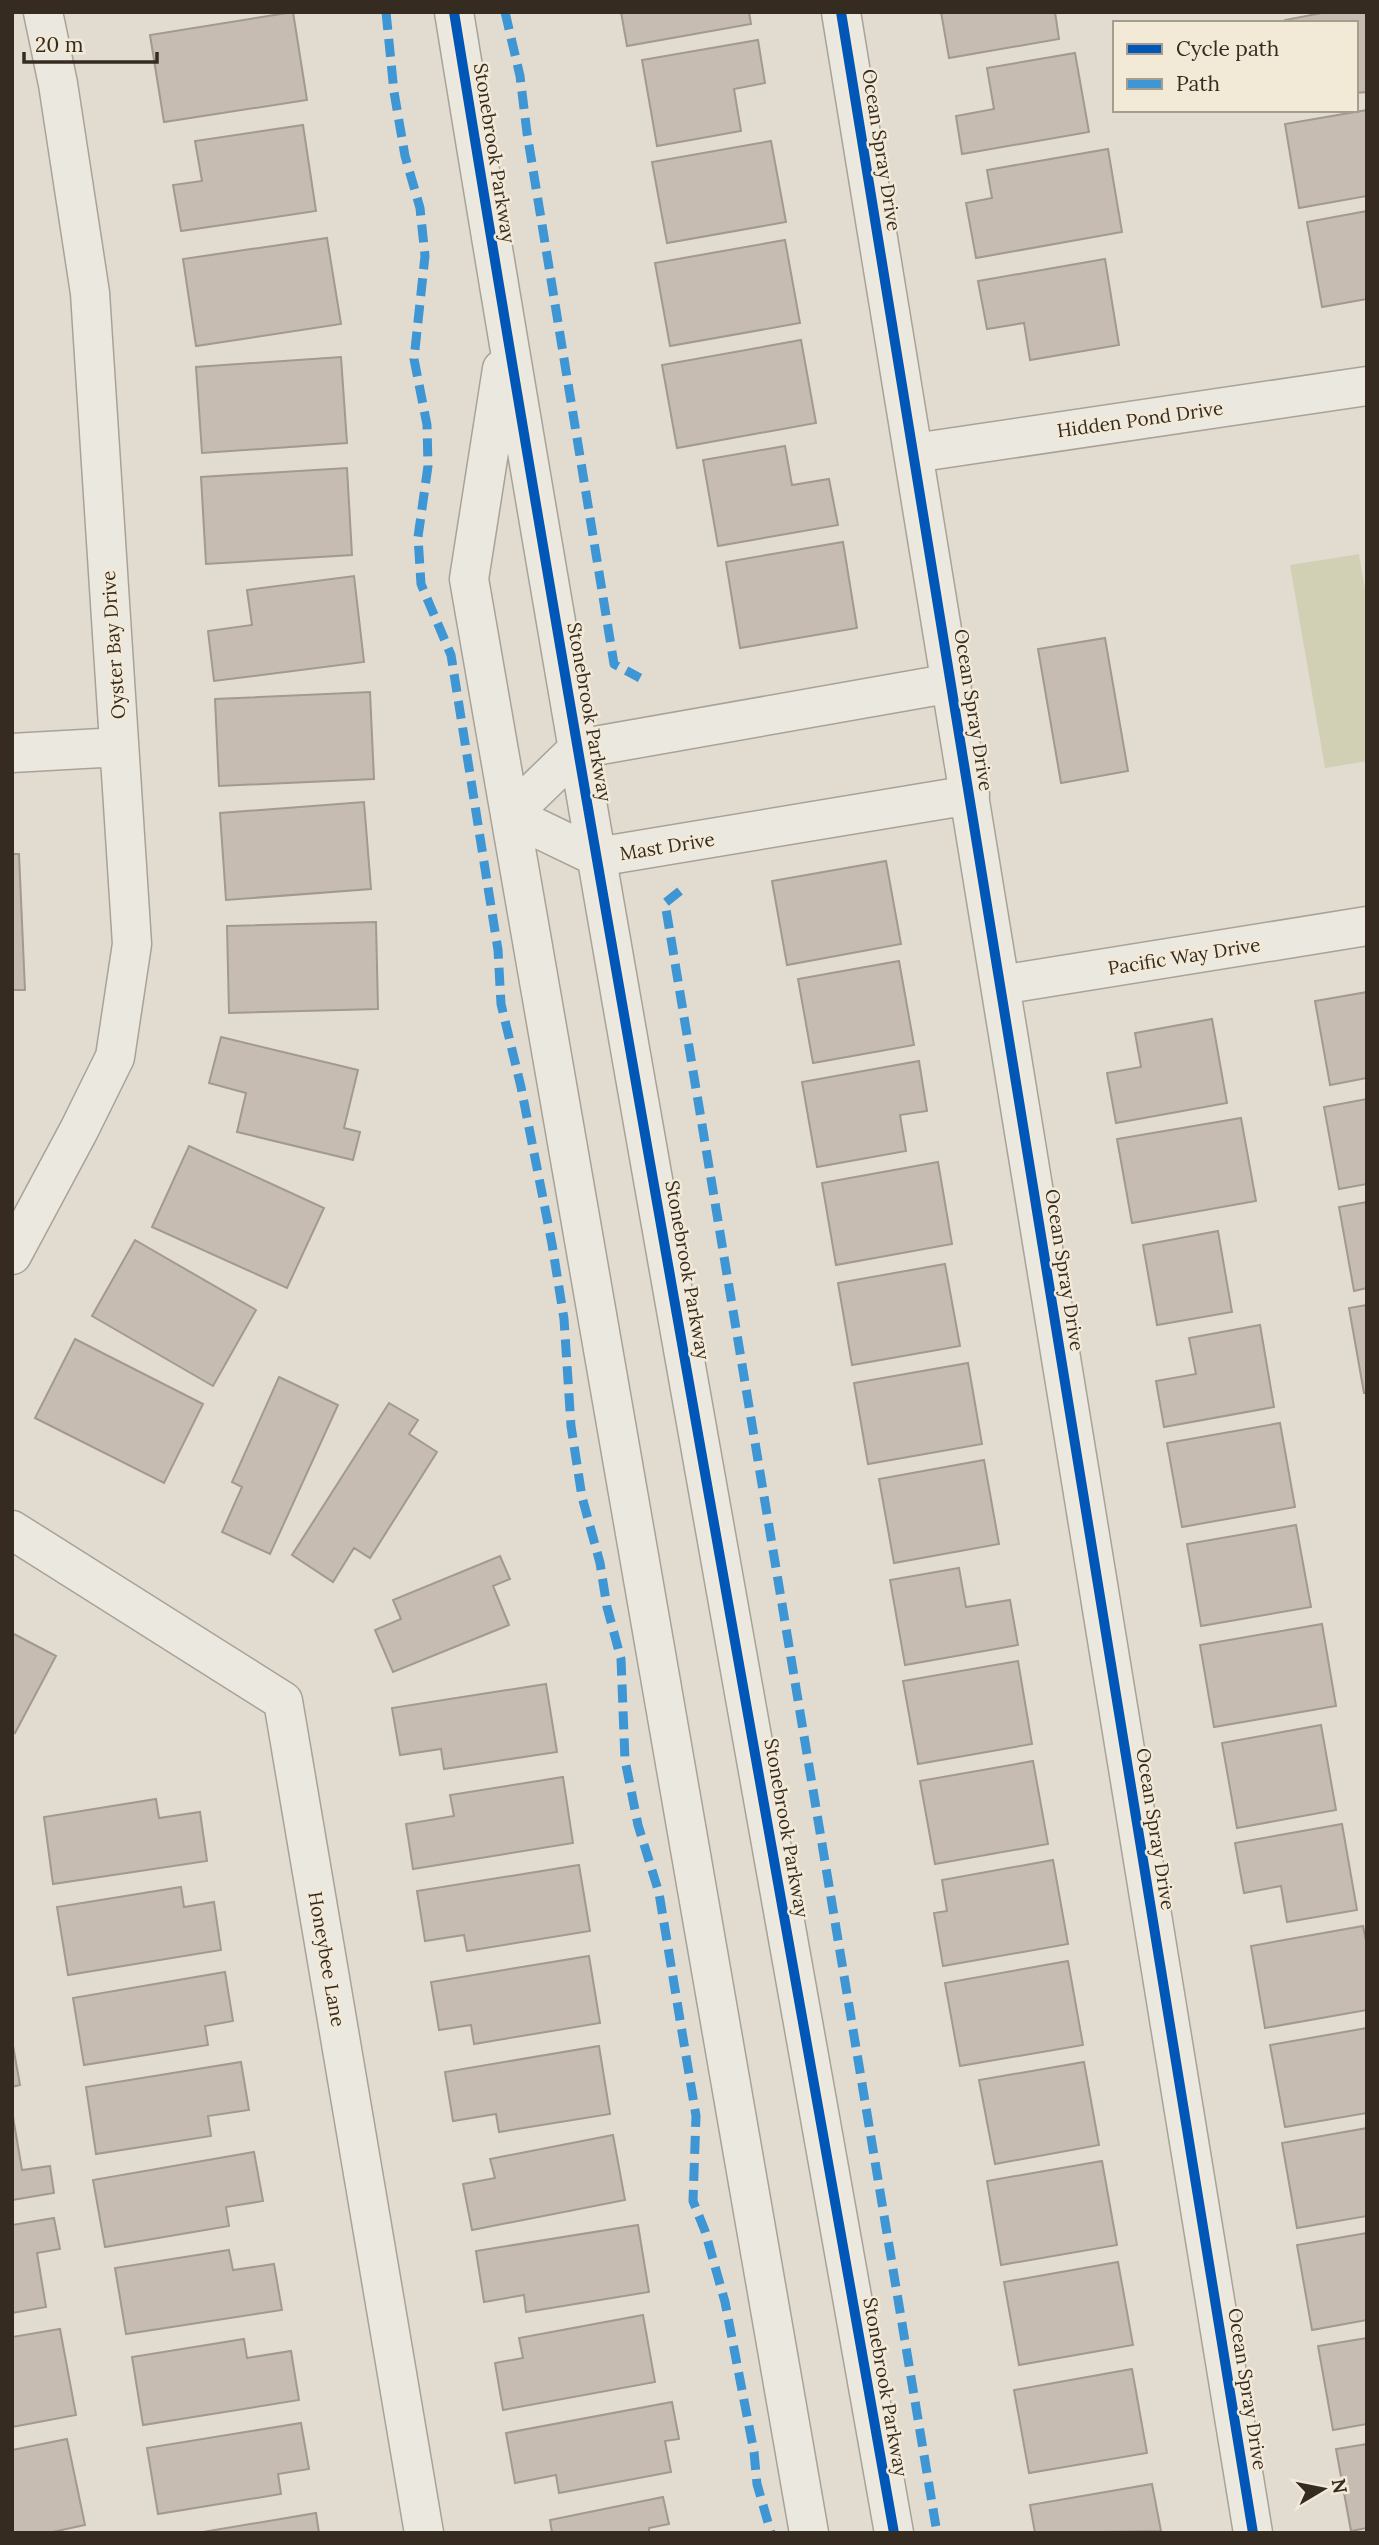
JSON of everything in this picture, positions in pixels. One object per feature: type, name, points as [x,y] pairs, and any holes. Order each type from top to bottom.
[{"type":"street","name":"Oyster Bay Drive","points":[[12,1255],[115,1057],[132,944],[90,293],[58,84],[43,12]]},
{"type":"street","name":"Stonebrook Parkway","points":[[454,12],[597,858],[894,2533]]},
{"type":"street","name":"Ocean Spray Drive","points":[[841,12],[1253,2533]]},
{"type":"street","name":"Stonebrook Parkway","points":[[507,336],[469,579],[809,2533]]},
{"type":"street","name":"Hidden Pond Drive","points":[[914,453],[1367,386]]},
{"type":"street","points":[[510,815],[578,749],[952,683]]},
{"type":"street","points":[[12,753],[120,747]]},
{"type":"street","name":"Mast Drive","points":[[510,815],[597,858],[970,795]]},
{"type":"street","name":"Pacific Way Drive","points":[[1001,985],[1367,926]]},
{"type":"street","name":"Honeybee Lane","points":[[12,1530],[283,1701],[424,2533]]},
{"type":"green space","points":[[1359,554],[1367,601],[1367,761],[1325,768],[1290,565]]},
{"type":"building","points":[[293,12],[307,100],[164,122],[150,35]]},
{"type":"building","points":[[621,12],[749,12],[751,24],[627,46]]},
{"type":"building","points":[[941,12],[1055,12],[1059,39],[949,58]]},
{"type":"building","points":[[1327,12],[1367,12],[1367,92],[1358,93],[1358,21],[1285,20]]},
{"type":"building","points":[[758,40],[765,83],[734,89],[741,131],[657,146],[642,60]]},
{"type":"building","points":[[1075,53],[1089,132],[962,154],[956,116],[994,109],[987,68]]},
{"type":"building","points":[[1367,110],[1367,196],[1299,208],[1285,124]]},
{"type":"building","points":[[303,125],[316,211],[181,231],[173,185],[202,181],[195,141]]},
{"type":"building","points":[[771,141],[786,222],[667,243],[652,162]]},
{"type":"building","points":[[1108,149],[1122,232],[976,258],[966,203],[992,198],[987,170]]},
{"type":"building","points":[[1367,211],[1367,299],[1322,307],[1307,222]]},
{"type":"building","points":[[327,238],[341,324],[196,346],[183,259]]},
{"type":"building","points":[[785,240],[800,323],[670,346],[655,263]]},
{"type":"building","points":[[1105,259],[1119,345],[1030,360],[1024,323],[987,329],[978,281]]},
{"type":"building","points":[[801,340],[816,423],[677,448],[662,365]]},
{"type":"building","points":[[341,357],[347,443],[202,453],[196,367]]},
{"type":"building","points":[[785,446],[792,485],[829,479],[838,525],[718,546],[703,460]]},
{"type":"building","points":[[347,468],[352,555],[206,564],[201,477]]},
{"type":"building","points":[[843,542],[857,628],[740,648],[726,562]]},
{"type":"building","points":[[354,576],[364,662],[214,681],[208,631],[252,625],[247,590]]},
{"type":"building","points":[[1105,638],[1128,771],[1061,783],[1038,649]]},
{"type":"building","points":[[370,692],[374,779],[219,786],[215,699]]},
{"type":"building","points":[[364,802],[371,889],[226,900],[220,813]]},
{"type":"building","points":[[12,854],[19,854],[25,990],[12,990]]},
{"type":"building","points":[[886,861],[901,944],[787,965],[772,881]]},
{"type":"building","points":[[376,922],[378,1009],[229,1013],[227,926]]},
{"type":"building","points":[[899,961],[914,1045],[813,1063],[798,979]]},
{"type":"building","points":[[1367,992],[1367,1078],[1330,1085],[1315,1001]]},
{"type":"building","points":[[1212,1019],[1227,1103],[1116,1123],[1107,1073],[1141,1067],[1135,1033]]},
{"type":"building","points":[[221,1037],[358,1070],[344,1128],[360,1132],[353,1160],[237,1132],[246,1093],[209,1083]]},
{"type":"building","points":[[919,1061],[927,1111],[900,1115],[906,1151],[817,1167],[802,1082]]},
{"type":"building","points":[[1367,1099],[1367,1184],[1339,1189],[1324,1107]]},
{"type":"building","points":[[1241,1118],[1256,1201],[1132,1223],[1117,1139]]},
{"type":"building","points":[[189,1146],[324,1208],[287,1288],[152,1227]]},
{"type":"building","points":[[938,1162],[952,1244],[836,1265],[822,1183]]},
{"type":"building","points":[[1367,1202],[1367,1288],[1354,1291],[1339,1207]]},
{"type":"building","points":[[1218,1231],[1232,1312],[1157,1325],[1143,1245]]},
{"type":"building","points":[[135,1240],[256,1310],[213,1386],[92,1316]]},
{"type":"building","points":[[945,1264],[960,1346],[852,1365],[838,1283]]},
{"type":"building","points":[[1367,1305],[1367,1393],[1364,1393],[1349,1308]]},
{"type":"building","points":[[1260,1325],[1274,1407],[1164,1427],[1156,1381],[1196,1374],[1189,1338]]},
{"type":"building","points":[[75,1339],[203,1404],[164,1483],[35,1418]]},
{"type":"building","points":[[968,1363],[982,1444],[868,1464],[854,1383]]},
{"type":"building","points":[[279,1377],[338,1405],[270,1554],[222,1532],[242,1487],[232,1482]]},
{"type":"building","points":[[389,1403],[418,1420],[409,1434],[437,1452],[370,1558],[354,1548],[333,1582],[292,1555]]},
{"type":"building","points":[[1280,1423],[1295,1507],[1182,1527],[1167,1443]]},
{"type":"building","points":[[984,1460],[999,1544],[894,1563],[879,1479]]},
{"type":"building","points":[[1296,1525],[1311,1607],[1201,1626],[1187,1544]]},
{"type":"building","points":[[500,1556],[510,1579],[493,1586],[509,1625],[393,1672],[375,1630],[401,1619],[393,1600]]},
{"type":"building","points":[[959,1568],[966,1607],[1010,1600],[1018,1645],[905,1665],[890,1580]]},
{"type":"building","points":[[1322,1624],[1336,1706],[1214,1727],[1200,1645]]},
{"type":"building","points":[[12,1633],[56,1656],[15,1733],[12,1731]]},
{"type":"building","points":[[1018,1661],[1032,1744],[918,1764],[903,1681]]},
{"type":"building","points":[[546,1684],[557,1752],[444,1769],[441,1749],[400,1755],[392,1708]]},
{"type":"building","points":[[1321,1725],[1336,1810],[1237,1828],[1222,1743]]},
{"type":"building","points":[[1033,1761],[1048,1844],[935,1864],[920,1781]]},
{"type":"building","points":[[563,1777],[573,1843],[413,1869],[406,1824],[454,1816],[450,1795]]},
{"type":"building","points":[[156,1799],[159,1818],[200,1812],[207,1861],[53,1884],[44,1817]]},
{"type":"building","points":[[1342,1824],[1357,1910],[1287,1922],[1281,1886],[1244,1893],[1235,1843]]},
{"type":"building","points":[[1053,1860],[1068,1944],[943,1966],[934,1913],[947,1911],[942,1880]]},
{"type":"building","points":[[579,1865],[590,1931],[467,1951],[464,1935],[425,1941],[417,1891]]},
{"type":"building","points":[[181,1887],[184,1907],[214,1902],[221,1950],[68,1975],[57,1907]]},
{"type":"building","points":[[1363,1926],[1367,1946],[1367,2010],[1265,2028],[1251,1946]]},
{"type":"building","points":[[589,1956],[600,2023],[474,2044],[471,2025],[439,2030],[431,1982]]},
{"type":"building","points":[[1068,1961],[1083,2045],[960,2066],[945,1983]]},
{"type":"building","points":[[225,1972],[233,2021],[205,2026],[208,2045],[84,2065],[73,1998]]},
{"type":"building","points":[[1367,2028],[1367,2113],[1285,2127],[1270,2045]]},
{"type":"building","points":[[12,2040],[20,2085],[12,2087]]},
{"type":"building","points":[[599,2046],[610,2114],[499,2132],[496,2114],[453,2121],[445,2072]]},
{"type":"building","points":[[241,2062],[249,2110],[208,2116],[211,2136],[96,2154],[86,2087]]},
{"type":"building","points":[[1084,2062],[1099,2145],[995,2164],[979,2080]]},
{"type":"building","points":[[12,2111],[22,2170],[50,2166],[54,2193],[12,2200]]},
{"type":"building","points":[[1367,2128],[1367,2216],[1297,2228],[1282,2143]]},
{"type":"building","points":[[613,2135],[625,2200],[472,2230],[463,2184],[495,2178],[490,2159]]},
{"type":"building","points":[[254,2152],[263,2201],[226,2207],[229,2226],[105,2247],[93,2180]]},
{"type":"building","points":[[1102,2161],[1117,2245],[1001,2265],[987,2181]]},
{"type":"building","points":[[54,2218],[60,2249],[37,2253],[46,2307],[12,2313],[12,2225]]},
{"type":"building","points":[[638,2225],[649,2292],[526,2312],[524,2295],[484,2302],[476,2251]]},
{"type":"building","points":[[1367,2233],[1367,2320],[1312,2330],[1297,2245]]},
{"type":"building","points":[[229,2250],[233,2270],[274,2264],[282,2310],[126,2334],[115,2268]]},
{"type":"building","points":[[1118,2262],[1133,2345],[1019,2365],[1004,2282]]},
{"type":"building","points":[[643,2315],[655,2382],[503,2410],[495,2363],[523,2358],[519,2338]]},
{"type":"building","points":[[60,2329],[76,2415],[12,2427],[12,2337]]},
{"type":"building","points":[[1367,2338],[1367,2424],[1333,2430],[1318,2346]]},
{"type":"building","points":[[244,2339],[247,2358],[291,2351],[299,2400],[143,2425],[132,2357]]},
{"type":"building","points":[[1132,2369],[1147,2453],[1029,2473],[1014,2390]]},
{"type":"building","points":[[672,2402],[679,2439],[665,2441],[671,2472],[559,2493],[556,2475],[515,2483],[506,2433]]},
{"type":"building","points":[[301,2423],[309,2469],[278,2474],[281,2494],[158,2514],[147,2448]]},
{"type":"building","points":[[67,2439],[85,2525],[48,2533],[12,2533],[12,2450]]},
{"type":"building","points":[[1367,2444],[1367,2528],[1351,2531],[1336,2449]]},
{"type":"building","points":[[1152,2484],[1161,2531],[1035,2533],[1030,2505]]},
{"type":"building","points":[[663,2497],[669,2524],[649,2528],[649,2533],[552,2533],[550,2520]]},
{"type":"building","points":[[316,2513],[319,2533],[197,2533]]},
{"type":"marked path","points":[[386,12],[394,92],[405,156],[420,208],[425,256],[414,359],[427,425],[428,466],[418,537],[421,584],[451,655],[498,950],[501,1004],[521,1087],[552,1244],[564,1319],[571,1426],[582,1497],[621,1659],[625,1760],[638,1825],[659,1893],[696,2116],[693,2201],[705,2231],[725,2302],[754,2452],[757,2484],[771,2533]]},
{"type":"marked path","points":[[505,12],[520,76],[614,664],[640,678]]},
{"type":"marked path","points":[[680,891],[665,903],[937,2533]]},
{"type":"cycle path","points":[[454,12],[614,958],[894,2533]]},
{"type":"cycle path","points":[[841,12],[1253,2533]]}]
